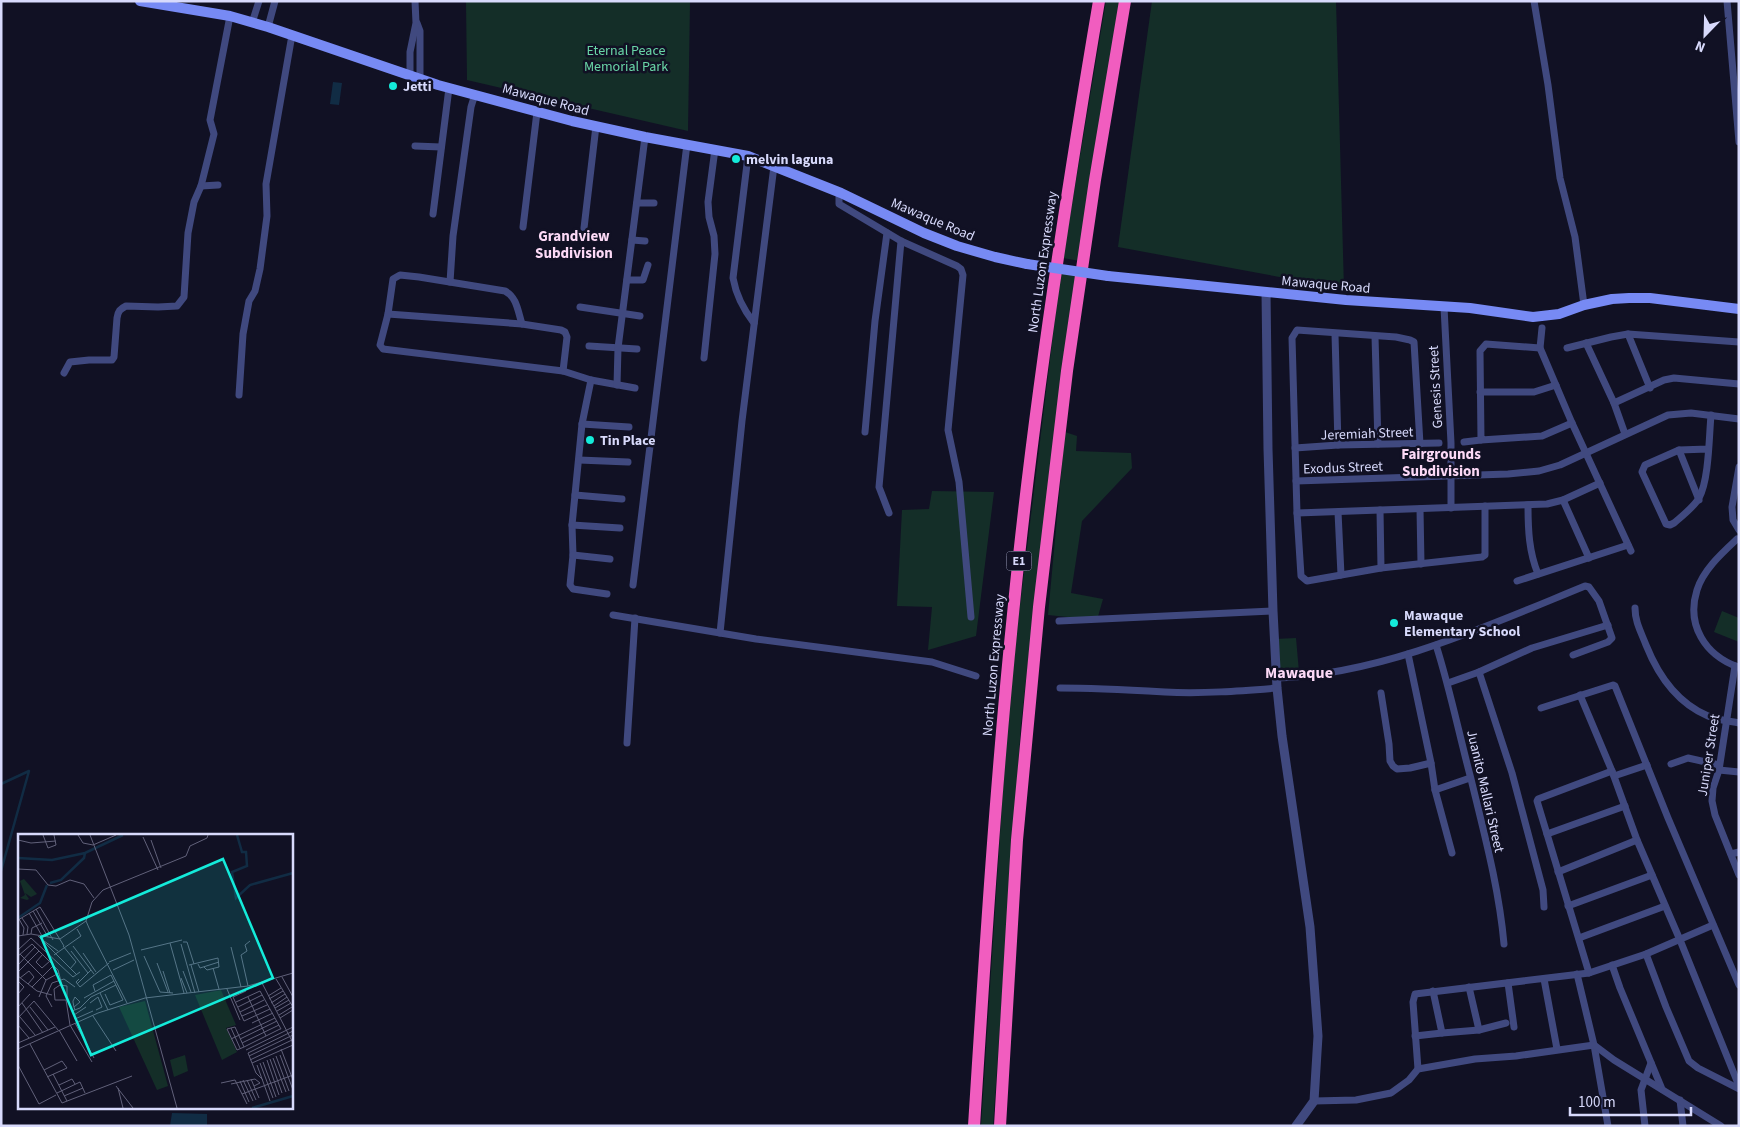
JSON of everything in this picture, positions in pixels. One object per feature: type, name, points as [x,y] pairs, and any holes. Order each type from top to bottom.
[{"type":"highway","name":"North Luzon Expressway","points":[[974,1126],[993,836],[1014,603],[1042,368],[1069,176],[1099,1]]},
{"type":"highway","name":"E1","points":[[1000,1126],[1017,840],[1039,607],[1067,371],[1095,180],[1125,1]]},
{"type":"main road","name":"Mawaque Road","points":[[140,1],[230,16],[449,88],[537,112],[645,137],[748,156],[841,193],[924,233],[957,246],[1027,264],[1108,276],[1266,292],[1470,308],[1533,317],[1559,314],[1584,305],[1612,299],[1650,298],[1739,310]]},
{"type":"street","points":[[252,23],[259,1]]},
{"type":"street","points":[[268,27],[274,1]]},
{"type":"street","points":[[415,1],[416,23],[410,52],[415,77]]},
{"type":"street","points":[[1534,1],[1548,85],[1560,178],[1574,238],[1584,305]]},
{"type":"street","points":[[1727,1],[1739,142]]},
{"type":"street","points":[[64,373],[70,362],[112,360],[118,312],[121,308],[126,306],[177,306],[184,297],[188,233],[194,202],[201,186],[214,134],[210,120],[230,16]]},
{"type":"street","points":[[239,395],[243,334],[249,301],[255,291],[260,269],[267,216],[266,184],[292,35]]},
{"type":"street","points":[[433,214],[449,88]]},
{"type":"street","points":[[450,282],[452,236],[471,107],[475,94]]},
{"type":"street","points":[[523,227],[537,112]]},
{"type":"street","points":[[584,228],[596,126]]},
{"type":"street","points":[[617,385],[618,348],[645,137]]},
{"type":"street","points":[[633,585],[687,144]]},
{"type":"street","points":[[415,146],[441,147]]},
{"type":"street","points":[[704,358],[715,254],[708,202],[715,149]]},
{"type":"street","points":[[748,156],[732,278],[737,295],[754,323]]},
{"type":"street","points":[[720,633],[730,525],[774,166]]},
{"type":"street","points":[[201,186],[218,185]]},
{"type":"street","points":[[841,193],[839,204],[901,241],[957,266],[961,269],[963,275],[948,430],[959,482],[971,617]]},
{"type":"street","points":[[637,203],[654,203]]},
{"type":"street","points":[[865,432],[875,321],[887,233]]},
{"type":"street","points":[[632,240],[645,241]]},
{"type":"street","points":[[889,513],[878,487],[901,241]]},
{"type":"street","points":[[627,280],[643,280],[648,265]]},
{"type":"street","points":[[522,324],[514,299],[511,294],[505,291],[420,277],[396,276],[393,279],[388,314],[380,345],[383,349],[563,371],[591,380],[635,388]]},
{"type":"street","points":[[1266,292],[1268,449],[1277,688],[1282,736],[1310,927],[1318,1036],[1314,1101],[1296,1126]]},
{"type":"street","points":[[580,307],[640,316]]},
{"type":"street","name":"Genesis Street","points":[[1444,307],[1451,476],[1450,508]]},
{"type":"street","points":[[388,314],[522,324],[561,330],[565,332],[567,338],[563,371]]},
{"type":"street","points":[[1518,581],[1589,558],[1629,548],[1540,348],[1542,328]]},
{"type":"street","points":[[1420,444],[1415,345],[1410,340],[1297,330],[1294,333],[1292,338],[1295,448],[1301,576],[1307,581],[1381,568],[1482,557],[1485,555],[1486,506]]},
{"type":"street","points":[[1335,334],[1338,445]]},
{"type":"street","points":[[1628,334],[1650,388]]},
{"type":"street","points":[[1567,348],[1628,334],[1739,342]]},
{"type":"street","points":[[1375,336],[1378,444]]},
{"type":"street","points":[[1586,343],[1614,403],[1625,434]]},
{"type":"street","points":[[1481,440],[1480,351],[1482,347],[1486,344],[1540,348]]},
{"type":"street","points":[[589,346],[636,349]]},
{"type":"street","points":[[1614,403],[1664,380],[1674,378],[1739,384]]},
{"type":"street","points":[[591,380],[582,424],[572,524],[571,588],[607,594]]},
{"type":"street","points":[[1480,392],[1534,392],[1556,385]]},
{"type":"street","name":"Exodus Street","points":[[1296,481],[1508,474],[1539,471],[1586,453],[1668,415],[1691,413],[1739,419]]},
{"type":"street","points":[[1708,449],[1679,450],[1645,465],[1642,472],[1666,524],[1674,523],[1699,500],[1704,487],[1708,449],[1711,415]]},
{"type":"street","points":[[1464,442],[1542,436],[1572,423]]},
{"type":"street","points":[[582,424],[629,427]]},
{"type":"street","name":"Jeremiah Street","points":[[1295,448],[1338,445],[1439,443]]},
{"type":"street","points":[[1679,450],[1699,500]]},
{"type":"street","points":[[579,460],[628,462]]},
{"type":"street","points":[[1737,666],[1713,652],[1700,637],[1694,619],[1694,606],[1697,590],[1703,578],[1717,559],[1738,541],[1739,530],[1733,520],[1732,507],[1739,467]]},
{"type":"street","points":[[1297,513],[1528,506],[1563,500],[1600,484]]},
{"type":"street","points":[[575,495],[622,500]]},
{"type":"street","points":[[1563,500],[1589,558]]},
{"type":"street","points":[[1528,506],[1528,534],[1532,559],[1538,574]]},
{"type":"street","points":[[1420,509],[1421,564]]},
{"type":"street","points":[[1380,510],[1381,568]]},
{"type":"street","points":[[1338,512],[1341,575]]},
{"type":"street","points":[[572,524],[620,528]]},
{"type":"street","points":[[573,555],[610,559]]},
{"type":"street","points":[[1277,678],[1299,677],[1336,671],[1408,654],[1436,645],[1585,586],[1592,589],[1599,601],[1612,638],[1611,641],[1573,655]]},
{"type":"street","points":[[1635,608],[1635,619],[1656,668],[1667,685],[1680,698],[1708,716],[1739,722]]},
{"type":"street","points":[[1059,621],[1273,611]]},
{"type":"street","points":[[613,615],[720,633],[932,662],[976,676]]},
{"type":"street","points":[[627,744],[635,618]]},
{"type":"street","points":[[1448,683],[1479,672],[1532,648],[1608,625]]},
{"type":"street","name":"Juanito Mallari Street","points":[[1436,645],[1448,683],[1470,778],[1501,916],[1504,944]]},
{"type":"street","points":[[1408,654],[1435,790],[1452,853]]},
{"type":"street","name":"Juniper Street","points":[[1737,666],[1712,801],[1715,816],[1735,853],[1739,875]]},
{"type":"street","points":[[1479,672],[1512,772],[1543,890],[1544,907]]},
{"type":"street","points":[[1541,708],[1613,685],[1615,686],[1739,985]]},
{"type":"street","points":[[1060,688],[1166,692],[1242,691],[1277,688]]},
{"type":"street","points":[[1381,693],[1390,761],[1393,766],[1396,769],[1410,768],[1431,763]]},
{"type":"street","points":[[1580,695],[1652,875],[1735,1068],[1739,1088]]},
{"type":"street","points":[[1671,764],[1688,758],[1739,772]]},
{"type":"street","points":[[1589,973],[1537,804],[1538,799],[1613,774],[1647,765]]},
{"type":"street","points":[[1435,790],[1470,778]]},
{"type":"street","points":[[1547,834],[1625,806]]},
{"type":"street","points":[[1558,872],[1638,840]]},
{"type":"street","points":[[1568,906],[1652,875]]},
{"type":"street","points":[[1579,938],[1665,906]]},
{"type":"street","points":[[1314,1101],[1356,1100],[1391,1093],[1409,1080],[1418,1068],[1413,997],[1416,994],[1589,973],[1646,954],[1713,925]]},
{"type":"street","points":[[1646,954],[1666,1008],[1690,1061],[1698,1068],[1739,1088]]},
{"type":"street","points":[[1612,964],[1663,1090]]},
{"type":"street","points":[[1577,974],[1594,1045],[1608,1126]]},
{"type":"street","points":[[1544,979],[1557,1049]]},
{"type":"street","points":[[1508,983],[1514,1027]]},
{"type":"street","points":[[1469,987],[1479,1030]]},
{"type":"street","points":[[1433,991],[1442,1032]]},
{"type":"street","points":[[1416,1036],[1442,1032],[1479,1030],[1506,1023]]},
{"type":"street","points":[[1418,1068],[1475,1059],[1516,1056],[1594,1045],[1614,1060],[1721,1126]]},
{"type":"street","points":[[1645,1126],[1641,1090],[1651,1063]]},
{"type":"street","points":[[1680,1100],[1683,1126]]},
{"type":"green space","name":"Eternal Peace Memorial Park","points":[[466,1],[690,1],[688,131],[467,80]]},
{"type":"green space","points":[[1106,1],[1121,1],[1080,261],[1063,258]]},
{"type":"green space","points":[[1152,1],[1336,1],[1344,289],[1118,247]]},
{"type":"green space","points":[[1061,269],[1078,272],[1021,724],[993,1126],[981,1126],[1007,727]]},
{"type":"green space","points":[[1065,432],[1077,436],[1076,451],[1131,453],[1132,468],[1082,521],[1071,593],[1103,599],[1097,620],[1048,615]]},
{"type":"green space","points":[[932,491],[994,492],[976,636],[928,650],[932,607],[897,606],[902,510],[929,509]]},
{"type":"green space","points":[[1722,611],[1739,618],[1739,642],[1714,632]]},
{"type":"green space","points":[[1296,638],[1299,672],[1278,674],[1275,639]]},
{"type":"water","points":[[333,82],[342,83],[339,105],[330,104]]},
{"type":"water","points":[[172,1113],[207,1114],[207,1126],[170,1126]]},
{"type":"waterway","points":[[1,784],[29,771],[1,871]]},
{"type":"place","name":"Jetti","points":[[393,86]]},
{"type":"place","name":"melvin laguna","points":[[736,159]]},
{"type":"place","name":"Tin Place","points":[[590,440]]},
{"type":"place","name":"Mawaque Elementary School","points":[[1394,623]]},
{"type":"district","name":"Grandview Subdivision","points":[[574,244]]},
{"type":"district","name":"Fairgrounds Subdivision","points":[[1441,462]]},
{"type":"district","name":"Mawaque","points":[[1299,672]]}]
